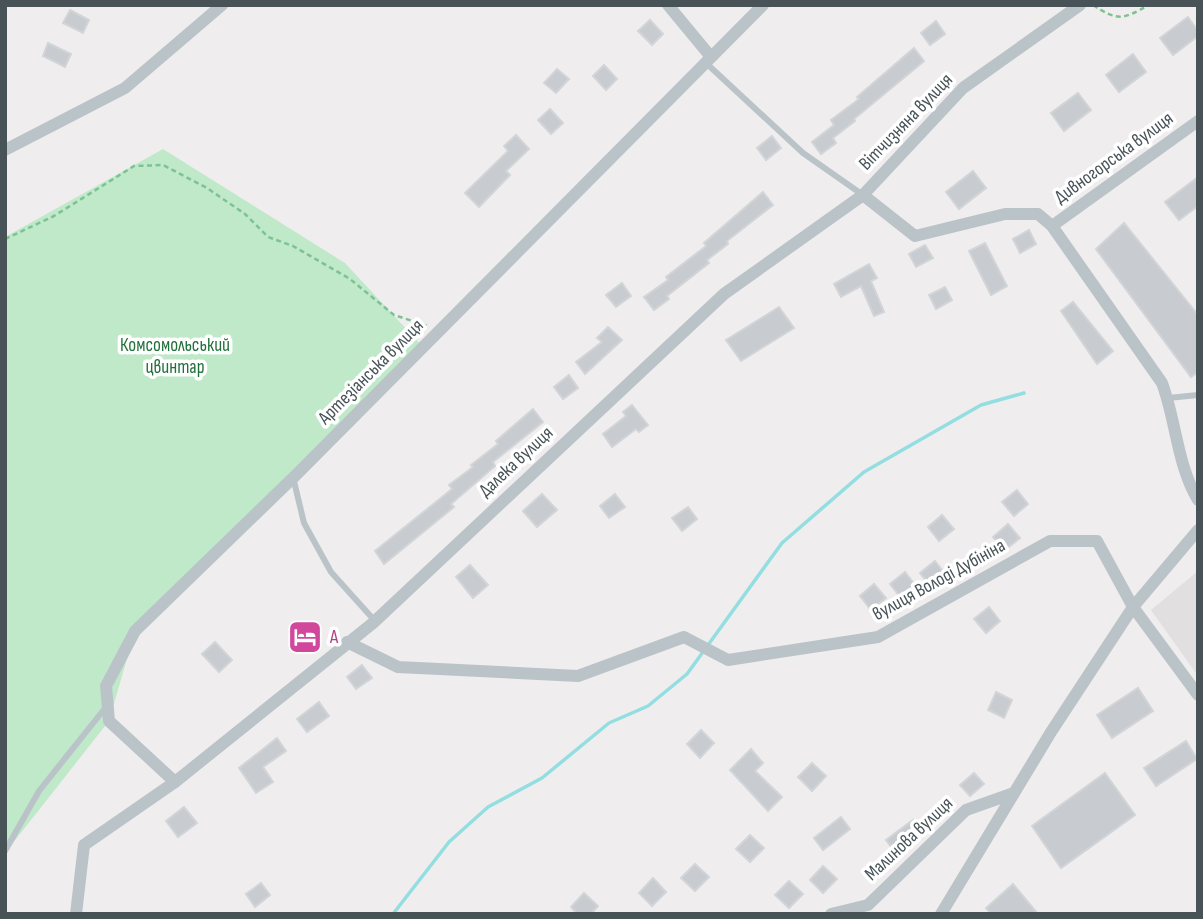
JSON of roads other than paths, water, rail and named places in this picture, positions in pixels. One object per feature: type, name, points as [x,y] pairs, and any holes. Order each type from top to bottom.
[{"type":"street","points":[[5,150],[125,88],[222,5]]},
{"type":"street","points":[[668,5],[707,60]]},
{"type":"street","name":"Артезіанська вулиця","points":[[108,705],[106,686],[135,631],[293,477],[763,5]]},
{"type":"street","name":"Вітчизняна вулиця","points":[[863,194],[963,88],[1080,5]]},
{"type":"street","name":"Дивногорська вулиця","points":[[1052,226],[1198,121]]},
{"type":"street","points":[[863,194],[915,236],[1004,214],[1038,214],[1052,226],[1154,372],[1168,398],[1187,476],[1198,500]]},
{"type":"street","name":"Далека вулиця","points":[[76,914],[84,845],[175,782],[375,621],[724,294],[863,194]]},
{"type":"street","points":[[941,914],[1014,793],[1133,607],[1198,530]]},
{"type":"street","name":"вулиця Володі Дубініна","points":[[347,642],[398,667],[578,676],[684,637],[728,660],[878,637],[1050,541],[1097,541],[1133,607]]},
{"type":"street","points":[[1133,607],[1198,695]]},
{"type":"street","points":[[108,705],[109,721],[175,782]]},
{"type":"street","name":"Малинова вулиця","points":[[831,914],[867,905],[966,810],[1014,793]]},
{"type":"lane","points":[[707,60],[803,153],[863,194]]},
{"type":"lane","points":[[1168,398],[1198,395]]},
{"type":"lane","points":[[293,477],[304,523],[331,572],[375,621]]},
{"type":"lane","points":[[5,851],[39,791],[108,705]]},
{"type":"waterway","points":[[393,914],[449,842],[488,807],[542,778],[609,723],[648,706],[687,674],[782,543],[864,472],[981,405],[1024,393]]},
{"type":"place","name":"А","points":[[305,637]]},
{"type":"park label","name":"Комсомольський цвинтар","points":[[175,356]]}]
